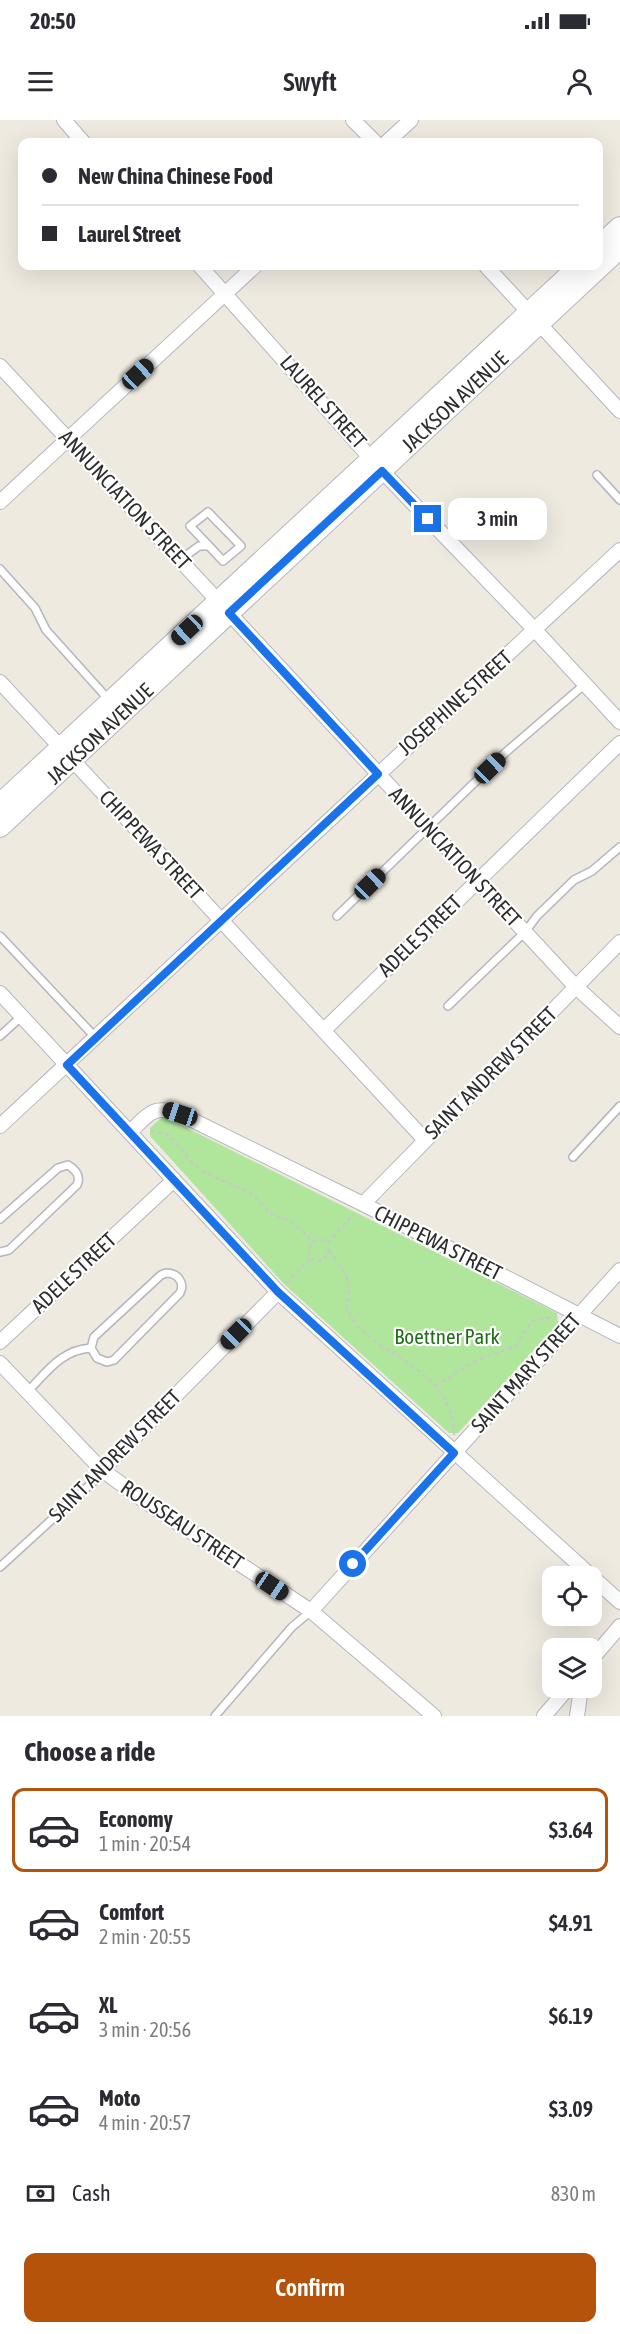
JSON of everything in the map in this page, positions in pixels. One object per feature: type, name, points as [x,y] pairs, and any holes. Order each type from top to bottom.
[{"type":"street","points":[[64,120],[80,138]]},
{"type":"street","points":[[353,120],[371,138]]},
{"type":"street","points":[[391,138],[411,120]]},
{"type":"street","points":[[603,242],[620,227]]},
{"type":"street","name":"JACKSON AVENUE","points":[[603,262],[620,248]]},
{"type":"street","name":"LAUREL STREET","points":[[204,270],[377,464],[620,722]]},
{"type":"street","points":[[0,502],[251,270]]},
{"type":"street","points":[[490,270],[620,411]]},
{"type":"street","name":"JACKSON AVENUE","points":[[533,318],[575,270]]},
{"type":"street","name":"JACKSON AVENUE","points":[[0,804],[66,754],[533,318],[593,270]]},
{"type":"street","name":"ANNUNCIATION STREET","points":[[0,366],[576,987],[620,1027]]},
{"type":"street","name":"JOSEPHINE STREET","points":[[0,1126],[620,550]]},
{"type":"street","name":"JACKSON AVENUE","points":[[0,827],[110,701],[224,607]]},
{"type":"street","name":"CHIPPEWA STREET","points":[[0,682],[425,1140]]},
{"type":"street","name":"ADELE STREET","points":[[324,1030],[620,742]]},
{"type":"street","name":"SAINT ANDREW STREET","points":[[363,1203],[620,942]]},
{"type":"street","points":[[0,993],[67,1065],[134,1128],[174,1180],[278,1292],[620,1602]]},
{"type":"street","name":"CHIPPEWA STREET","points":[[134,1128],[149,1113],[157,1109],[167,1109],[180,1114],[363,1203],[620,1335]]},
{"type":"street","name":"ADELE STREET","points":[[0,1342],[174,1180]]},
{"type":"street","name":"SAINT MARY STREET","points":[[310,1611],[620,1269]]},
{"type":"street","name":"SAINT ANDREW STREET","points":[[102,1470],[278,1292]]},
{"type":"street","name":"ROUSSEAU STREET","points":[[0,1363],[102,1470],[310,1611],[434,1716]]},
{"type":"street","points":[[602,1647],[620,1626]]},
{"type":"street","points":[[544,1716],[559,1698]]},
{"type":"street","points":[[577,1716],[579,1698]]},
{"type":"lane","points":[[597,475],[620,501]]},
{"type":"lane","points":[[180,560],[199,546],[209,546],[223,561],[241,546],[208,512],[190,526],[209,546]]},
{"type":"lane","points":[[0,569],[35,608],[46,630],[110,701]]},
{"type":"lane","points":[[336,916],[507,752],[585,684]]},
{"type":"lane","points":[[448,1006],[525,932],[537,916],[574,880],[592,871],[620,847]]},
{"type":"lane","points":[[0,936],[96,1038]]},
{"type":"lane","points":[[0,1036],[22,1016]]},
{"type":"lane","points":[[573,1157],[620,1106]]},
{"type":"lane","points":[[0,1219],[58,1167],[68,1165],[75,1169],[78,1174],[77,1185],[9,1250],[0,1252]]},
{"type":"lane","points":[[172,1273],[178,1277],[182,1289],[180,1293],[114,1360],[101,1361],[91,1348],[94,1337],[162,1275],[172,1273]]},
{"type":"lane","points":[[27,1392],[64,1356],[72,1351],[91,1348]]},
{"type":"lane","name":"SAINT ANDREW STREET","points":[[0,1567],[94,1481],[102,1470]]},
{"type":"lane","points":[[215,1716],[292,1627],[310,1611]]},
{"type":"path","points":[[134,1128],[167,1134],[193,1164],[251,1193],[271,1214],[291,1221],[314,1241]]},
{"type":"path","points":[[310,1259],[320,1261],[326,1257],[329,1242],[363,1203]]},
{"type":"path","points":[[278,1292],[310,1259],[309,1248],[314,1241],[329,1242]]},
{"type":"path","points":[[329,1251],[341,1266],[348,1280],[350,1296],[346,1304],[351,1318],[363,1332],[414,1365],[435,1386],[448,1406],[454,1419],[454,1453]]},
{"type":"path","points":[[435,1386],[477,1360],[516,1346],[532,1321],[578,1315]]},
{"type":"green space","name":"Boettner Park","points":[[165,1117],[557,1313],[558,1324],[458,1433],[449,1433],[284,1284],[150,1136],[150,1128]]},
{"type":"route","points":[[353,1564],[454,1453],[278,1292],[67,1065],[378,774],[229,613],[382,471],[428,519]]}]
